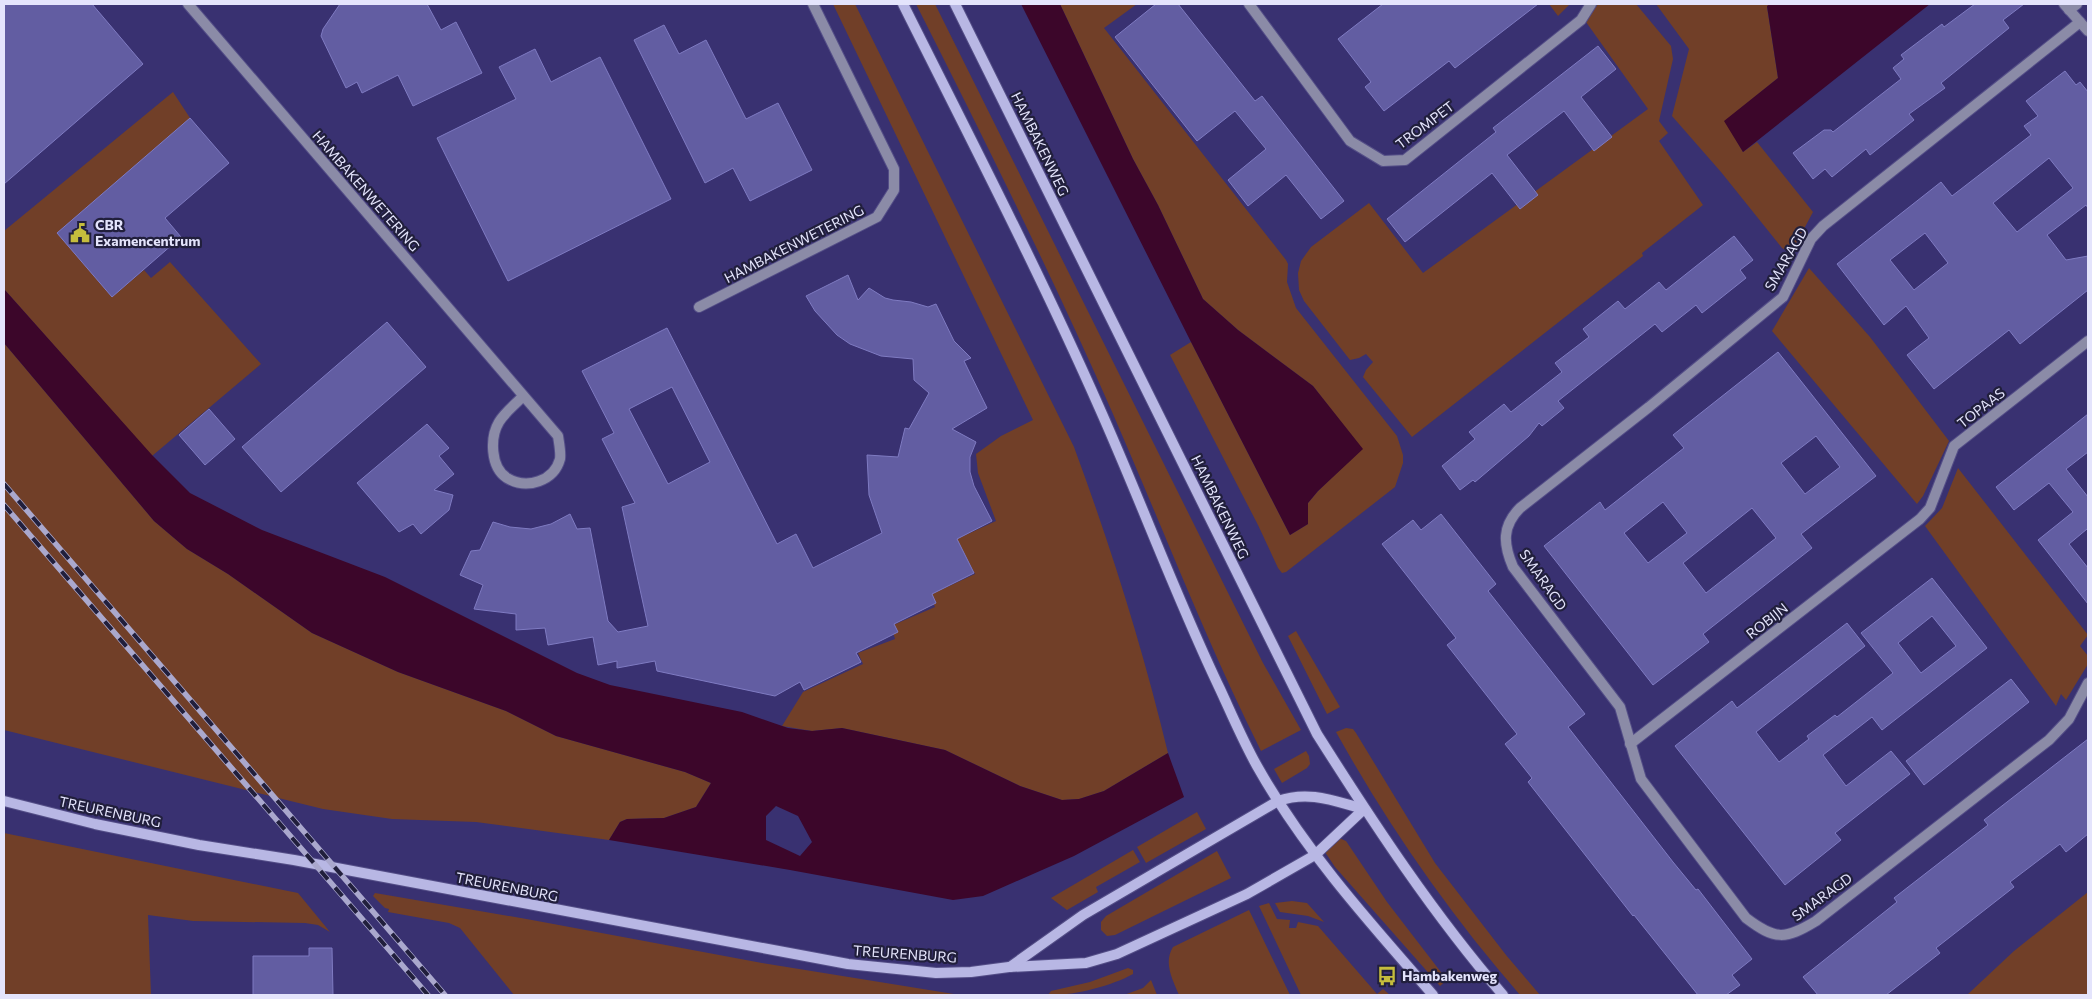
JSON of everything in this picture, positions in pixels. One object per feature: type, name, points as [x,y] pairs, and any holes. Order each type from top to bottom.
[{"type":"main road","points":[[903,4],[1024,248],[1095,399],[1190,626],[1248,749],[1278,801],[1315,855],[1365,917],[1434,995]]},
{"type":"main road","name":"HAMBAKENWEG","points":[[955,4],[1317,734],[1364,809],[1427,899],[1503,995]]},
{"type":"main road","name":"TREURENBURG","points":[[1009,967],[1083,915],[1278,801],[1292,796],[1312,795],[1364,809]]},
{"type":"main road","name":"TREURENBURG","points":[[4,801],[95,824],[199,845],[294,860],[848,964],[936,973],[1086,963],[1117,954],[1247,894],[1315,855],[1364,809]]},
{"type":"street","name":"HAMBAKENWETERING","points":[[188,4],[558,436],[560,457],[555,471],[541,481],[525,484],[507,478],[496,465],[492,444],[499,422],[523,396]]},
{"type":"street","name":"HAMBAKENWETERING","points":[[699,307],[877,217],[894,190],[894,169],[813,4]]},
{"type":"street","name":"TROMPET","points":[[1249,4],[1350,142],[1383,161],[1405,160],[1581,20],[1591,4]]},
{"type":"street","points":[[2070,6],[2088,31]]},
{"type":"street","name":"SMARAGD","points":[[2080,22],[1823,226],[1810,239],[1783,298],[1649,407],[1520,508],[1510,518],[1506,538],[1507,551],[1513,567],[1620,707],[1641,779],[1746,918],[1762,930],[1780,936],[1796,933],[1816,921],[2049,740],[2069,719],[2088,683]]},
{"type":"street","name":"TOPAAS","points":[[1920,519],[1930,508],[1954,446],[2088,341]]},
{"type":"street","name":"ROBIJN","points":[[1630,744],[1920,519]]},
{"type":"shaded area","points":[[833,4],[855,4],[1074,447],[1101,522],[1137,637],[1168,753],[1104,791],[1079,799],[1062,800],[1020,786],[945,750],[842,728],[812,731],[782,726],[803,692],[863,664],[858,653],[895,639],[891,626],[935,607],[930,595],[975,574],[957,539],[996,521],[978,473],[976,454],[1001,436],[1033,420]]},
{"type":"shaded area","points":[[916,4],[935,4],[1263,663],[1301,730],[1261,751],[1203,626],[1113,414],[1066,310]]},
{"type":"shaded area","points":[[1021,4],[1060,4],[1133,159],[1158,205],[1203,299],[1238,330],[1313,386],[1363,449],[1318,491],[1308,503],[1308,524],[1290,535],[1191,342]]},
{"type":"shaded area","points":[[1060,4],[1137,4],[1104,28],[1286,260],[1288,264],[1287,282],[1296,308],[1397,436],[1403,455],[1403,463],[1395,487],[1286,572],[1282,573],[1278,568],[1258,525],[1170,355],[1191,342],[1290,535],[1308,524],[1308,503],[1318,491],[1362,449],[1313,386],[1238,330],[1203,299],[1158,205],[1133,159]]},
{"type":"shaded area","points":[[1549,4],[1570,4],[1558,16]]},
{"type":"shaded area","points":[[1598,4],[1636,4],[1671,46],[1673,59],[1659,121],[1668,133],[1659,141],[1703,205],[1642,253],[1643,256],[1412,437],[1363,377],[1373,362],[1366,354],[1350,360],[1304,301],[1299,290],[1298,273],[1301,261],[1311,247],[1369,203],[1423,273],[1648,109],[1586,22]]},
{"type":"shaded area","points":[[1656,4],[1770,4],[1767,7],[1778,78],[1725,121],[1743,152],[1757,142],[1813,212],[1791,253],[1782,248],[1721,172],[1672,116],[1689,49]]},
{"type":"shaded area","points":[[1770,4],[1930,4],[1743,152],[1724,121],[1778,78],[1767,6]]},
{"type":"shaded area","points":[[173,92],[190,118],[57,233],[112,297],[144,270],[151,278],[170,262],[261,364],[152,456],[4,289],[4,231]]},
{"type":"shaded area","points":[[1809,268],[1870,337],[1949,441],[1923,496],[1917,504],[1772,331]]},
{"type":"shaded area","points":[[4,289],[152,455],[190,493],[262,530],[385,577],[577,673],[610,685],[742,712],[788,728],[812,731],[842,728],[945,750],[1020,786],[1062,800],[1079,799],[1104,791],[1168,753],[1184,797],[1074,856],[983,896],[953,900],[790,870],[609,840],[620,822],[627,819],[664,818],[696,807],[711,783],[685,772],[556,736],[506,711],[398,672],[312,633],[228,574],[187,549],[154,521],[4,343]],"holes":[[[776,806],[798,816],[812,842],[800,856],[766,840],[766,816]]]},
{"type":"shaded area","points":[[4,343],[154,521],[187,549],[228,574],[312,633],[398,672],[506,711],[556,736],[685,772],[711,783],[696,807],[664,818],[627,819],[620,822],[609,840],[476,822],[392,819],[323,809],[4,730]]},
{"type":"shaded area","points":[[1958,468],[2088,635],[2080,646],[2088,656],[2088,664],[2066,700],[2061,694],[2056,706],[1925,526],[1942,508]]},
{"type":"shaded area","points":[[1296,631],[1340,707],[1327,714],[1288,636]]},
{"type":"shaded area","points":[[1346,728],[1353,729],[1356,733],[1435,863],[1506,955],[1540,995],[1520,995],[1469,933],[1421,868],[1377,802],[1336,732]]},
{"type":"shaded area","points":[[1306,751],[1310,764],[1307,768],[1282,783],[1274,769]]},
{"type":"shaded area","points":[[1197,812],[1206,829],[1146,863],[1137,847]]},
{"type":"shaded area","points":[[4,833],[298,893],[330,932],[318,925],[305,923],[193,921],[148,915],[151,995],[4,995]]},
{"type":"shaded area","points":[[1339,838],[1346,841],[1387,902],[1447,980],[1440,986],[1335,867],[1325,852]]},
{"type":"shaded area","points":[[1133,850],[1140,862],[1096,887],[1098,892],[1067,910],[1051,898]]},
{"type":"shaded area","points":[[1217,851],[1231,878],[1115,935],[1107,936],[1101,930],[1101,922],[1106,916]]},
{"type":"shaded area","points":[[2088,892],[2088,995],[1967,995],[2014,951]]},
{"type":"shaded area","points":[[375,893],[762,963],[960,995],[514,995],[460,928],[449,923],[388,912],[389,909],[385,908],[373,896]]},
{"type":"shaded area","points":[[1292,901],[1307,903],[1324,922],[1308,916],[1280,912],[1275,903]]},
{"type":"shaded area","points":[[1269,903],[1277,919],[1290,920],[1289,928],[1296,928],[1298,922],[1318,926],[1377,994],[1383,989],[1390,995],[1301,995],[1259,906]]},
{"type":"shaded area","points":[[1249,910],[1290,995],[1179,995],[1169,965],[1170,953],[1173,947]]},
{"type":"shaded area","points":[[1128,968],[1133,970],[1133,974],[1103,986],[1080,992],[1048,995],[1051,991],[1090,982]]},
{"type":"shaded area","points":[[1151,980],[1157,995],[1124,995],[1143,988]]},
{"type":"building","points":[[4,4],[92,4],[143,64],[4,184]]},
{"type":"building","points":[[340,4],[427,4],[441,30],[456,22],[482,73],[413,106],[398,75],[362,93],[357,82],[346,88],[321,36],[323,29]]},
{"type":"building","points":[[1156,4],[1178,4],[1255,101],[1262,96],[1344,201],[1321,219],[1286,175],[1248,206],[1228,180],[1266,149],[1235,111],[1197,141],[1115,37]]},
{"type":"building","points":[[1383,4],[1538,4],[1455,68],[1449,61],[1384,111],[1365,87],[1371,82],[1338,39]]},
{"type":"building","points":[[1975,4],[2024,4],[2003,20],[2009,28],[1941,83],[1945,88],[1909,114],[1914,120],[1870,155],[1866,149],[1832,177],[1825,169],[1813,179],[1793,153],[1824,130],[1831,130],[1833,132],[1901,79],[1893,68],[1904,59],[1901,55],[1942,24],[1944,27]]},
{"type":"building","points":[[664,25],[679,54],[706,40],[746,119],[778,103],[812,170],[750,201],[733,168],[705,183],[634,40]]},
{"type":"building","points":[[1598,46],[1616,69],[1581,97],[1612,137],[1594,151],[1564,111],[1507,155],[1538,195],[1520,209],[1492,173],[1405,242],[1387,219],[1496,132],[1493,128]]},
{"type":"building","points":[[535,49],[551,82],[600,57],[671,199],[508,281],[437,138],[516,99],[499,67]]},
{"type":"building","points":[[2065,71],[2076,85],[2080,82],[2088,92],[2088,208],[2086,205],[2047,235],[2066,260],[2088,256],[2088,290],[2020,344],[2009,330],[1934,389],[1907,355],[1929,338],[1906,306],[1884,325],[1837,264],[1941,182],[1952,196],[2031,135],[2024,126],[2038,116],[2026,101]],"holes":[[[2049,158],[2073,188],[2017,232],[1993,203]],[[1925,233],[1948,263],[1914,290],[1890,260]]]},
{"type":"building","points":[[190,118],[229,163],[165,218],[181,237],[112,297],[57,233]]},
{"type":"building","points":[[1734,236],[1753,260],[1740,270],[1746,278],[1702,313],[1696,305],[1662,332],[1655,324],[1558,401],[1564,408],[1542,426],[1539,423],[1529,436],[1475,482],[1473,480],[1460,490],[1442,466],[1475,439],[1469,432],[1504,404],[1511,412],[1562,372],[1555,363],[1589,337],[1583,329],[1618,301],[1625,309],[1659,282],[1666,290]]},
{"type":"building","points":[[848,275],[858,300],[869,288],[885,298],[893,300],[911,302],[928,307],[936,304],[954,341],[971,358],[964,361],[987,408],[952,429],[976,442],[970,457],[970,472],[974,486],[992,521],[957,539],[974,573],[932,594],[936,603],[894,624],[898,632],[856,653],[861,662],[804,690],[800,682],[775,696],[657,671],[655,661],[617,668],[617,661],[598,665],[593,637],[548,645],[545,628],[516,630],[516,614],[474,609],[483,585],[460,575],[471,551],[480,550],[493,522],[510,527],[531,529],[551,524],[570,514],[577,529],[590,528],[608,621],[618,632],[648,626],[622,507],[635,503],[602,439],[614,433],[582,371],[667,328],[777,544],[796,534],[813,568],[882,533],[869,495],[867,455],[898,457],[905,428],[909,429],[929,393],[914,380],[913,359],[881,356],[850,344],[837,335],[815,311],[806,296]],"holes":[[[672,387],[710,462],[668,484],[629,409]]]},
{"type":"building","points":[[387,322],[426,367],[281,492],[242,447]]},
{"type":"building","points":[[1778,352],[1876,476],[1801,534],[1812,548],[1703,634],[1709,642],[1653,685],[1544,546],[1600,502],[1605,510],[1684,448],[1673,435]],"holes":[[[1816,436],[1840,467],[1805,494],[1781,463]],[[1663,502],[1687,533],[1648,563],[1624,533]],[[1752,508],[1776,538],[1706,593],[1683,563]]]},
{"type":"building","points":[[209,409],[235,439],[205,465],[179,435]]},
{"type":"building","points":[[2088,414],[2088,452],[2066,469],[2088,497],[2088,531],[2087,529],[2069,544],[2088,568],[2088,604],[2038,540],[2073,512],[2049,483],[2014,510],[1996,487]]},
{"type":"building","points":[[427,424],[449,448],[439,456],[454,474],[434,490],[453,495],[449,510],[421,534],[413,524],[399,532],[357,483]]},
{"type":"building","points":[[1441,514],[1496,584],[1488,591],[1585,714],[1568,727],[1673,862],[1696,890],[1698,889],[1752,959],[1732,975],[1740,985],[1726,995],[1698,995],[1633,916],[1528,782],[1532,778],[1505,744],[1517,734],[1447,645],[1456,638],[1382,544],[1413,520],[1421,530]]},
{"type":"building","points":[[1932,578],[1987,648],[1882,730],[1872,717],[1823,755],[1846,786],[1891,751],[1910,774],[1835,833],[1841,840],[1785,885],[1675,746],[1732,701],[1737,708],[1847,623],[1865,646],[1756,732],[1779,762],[1809,739],[1807,736],[1835,715],[1837,717],[1893,673],[1861,633]],"holes":[[[1932,616],[1956,646],[1921,673],[1898,643]]]},
{"type":"building","points":[[2011,679],[2029,702],[1924,785],[1906,761]]},
{"type":"building","points":[[2088,739],[2088,834],[2066,852],[2060,844],[2010,882],[2014,887],[1936,948],[1940,953],[1886,995],[1818,995],[1803,977],[1897,902],[1894,898],[1988,825],[1984,820]]},
{"type":"building","points":[[309,948],[332,948],[333,995],[253,995],[253,956],[309,956]]},
{"type":"railway","points":[[4,484],[445,995]]},
{"type":"railway","points":[[4,505],[428,995]]},
{"type":"place","name":"CBR Examencentrum","points":[[80,233]]},
{"type":"place","name":"Hambakenweg","points":[[1387,976]]}]
